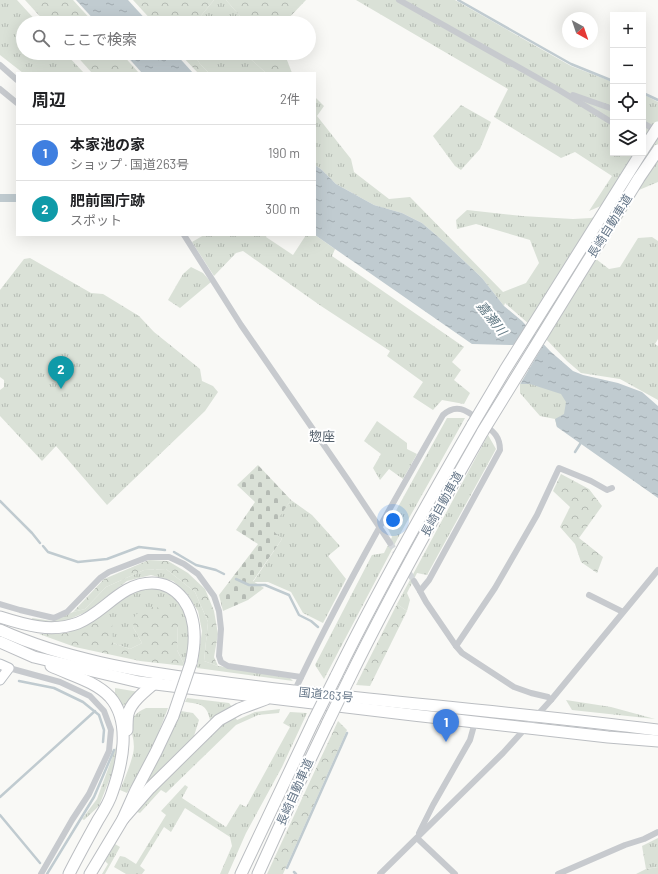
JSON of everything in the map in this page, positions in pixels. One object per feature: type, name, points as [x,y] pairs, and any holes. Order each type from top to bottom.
[{"type":"highway","points":[[646,145],[658,127]]},
{"type":"highway","name":"長崎自動車道","points":[[258,874],[306,768],[370,636],[483,431],[635,184],[658,150]]},
{"type":"highway","name":"長崎自動車道","points":[[241,874],[356,634],[427,504],[525,338],[639,156]]},
{"type":"highway","points":[[0,617],[38,627],[59,627],[78,623],[92,615],[128,588],[143,583],[157,583],[167,585],[177,592],[188,607],[194,623],[195,644],[191,663],[173,716],[123,819],[90,874]]},
{"type":"highway","name":"国道263号","points":[[0,630],[22,640],[66,654],[114,666],[163,675],[294,692],[536,716],[658,730]]},
{"type":"highway","name":"国道263号","points":[[0,642],[34,657],[139,682],[475,722],[658,741]]},
{"type":"highway","points":[[34,657],[50,666],[82,678],[100,689],[110,697],[119,711],[122,725],[123,743],[112,794]]},
{"type":"highway","points":[[69,874],[112,794],[125,754],[129,711],[141,696],[163,675]]},
{"type":"highway","points":[[123,819],[150,788],[219,720],[239,709],[270,698]]},
{"type":"street","points":[[399,0],[559,90],[610,121]]},
{"type":"street","points":[[405,0],[414,9]]},
{"type":"street","points":[[0,65],[16,79]]},
{"type":"street","points":[[0,89],[16,102]]},
{"type":"street","points":[[559,90],[610,108]]},
{"type":"street","points":[[646,125],[658,132]]},
{"type":"street","points":[[646,143],[658,150]]},
{"type":"street","points":[[185,236],[233,313],[348,480],[390,544]]},
{"type":"street","points":[[294,692],[325,628],[379,527],[443,414],[448,410],[461,408],[495,433],[500,441],[500,450],[429,580],[420,591]]},
{"type":"street","points":[[456,646],[495,588],[538,515],[559,468],[591,481],[607,490],[612,488]]},
{"type":"street","points":[[0,604],[54,618],[67,612],[100,578],[109,572],[148,557],[169,557],[184,564],[198,574],[214,596],[219,611],[221,629],[219,656],[221,662],[228,666],[301,677]]},
{"type":"street","points":[[380,874],[503,753],[551,700],[658,570]]},
{"type":"street","points":[[414,581],[426,602],[462,653],[514,687],[531,694],[548,697],[551,700]]},
{"type":"street","points":[[589,595],[623,612]]},
{"type":"street","points":[[0,664],[60,682],[90,696],[104,711],[112,730],[109,751],[89,794],[72,820],[41,874]]},
{"type":"street","points":[[0,680],[10,668]]},
{"type":"street","points":[[417,838],[433,805],[470,740],[475,722]]},
{"type":"street","points":[[558,874],[658,832]]},
{"type":"street","points":[[417,838],[455,874]]},
{"type":"green space","points":[[0,0],[17,0],[32,16],[16,16],[16,60],[72,60],[83,72],[22,72],[0,55]]},
{"type":"green space","points":[[25,0],[73,0],[88,16],[40,16]]},
{"type":"green space","points":[[133,0],[214,0],[201,16],[148,16]]},
{"type":"green space","points":[[214,0],[226,0],[240,16],[201,16]]},
{"type":"green space","points":[[226,0],[306,0],[291,16],[240,16]]},
{"type":"green space","points":[[356,0],[455,0],[571,66],[610,81],[610,156],[646,156],[646,96],[658,102],[658,182],[589,211],[612,176],[575,152],[561,158],[494,117],[508,89]]},
{"type":"green space","points":[[80,60],[127,60],[138,72],[91,72]]},
{"type":"green space","points":[[186,60],[197,60],[208,72],[197,72]]},
{"type":"green space","points":[[197,60],[252,60],[265,72],[208,72]]},
{"type":"green space","points":[[252,60],[287,60],[292,72],[265,72]]},
{"type":"green space","points":[[316,98],[324,106],[317,116],[351,159],[354,172],[389,199],[410,197],[503,292],[526,283],[539,263],[530,240],[476,224],[457,229],[456,220],[467,210],[522,216],[573,219],[591,218],[630,206],[596,259],[609,269],[620,267],[638,238],[652,237],[658,241],[658,339],[655,344],[658,346],[658,400],[620,379],[581,373],[545,338],[505,303],[504,306],[482,278],[422,223],[402,213],[374,205],[336,184],[316,166]]},
{"type":"green space","points":[[461,105],[491,122],[480,149],[461,170],[455,166],[433,136]]},
{"type":"green space","points":[[202,236],[266,236],[293,255],[305,236],[316,236],[335,249],[332,256],[464,347],[452,362],[461,370],[454,380],[470,393],[464,404],[442,400],[433,410],[413,397],[423,382],[387,356],[390,351],[321,306],[243,251],[236,253],[214,276],[192,242]]},
{"type":"green space","points":[[30,258],[91,293],[103,294],[139,316],[154,332],[200,369],[202,381],[213,386],[218,392],[205,411],[107,505],[56,446],[42,461],[0,416],[0,390],[4,387],[4,380],[0,377],[0,290],[24,259]]},
{"type":"green space","points":[[191,267],[203,273],[211,282],[180,308],[168,300],[183,274]]},
{"type":"green space","points":[[491,367],[566,389],[570,399],[565,427],[557,427],[555,419],[540,416],[520,393],[520,384]]},
{"type":"green space","points":[[447,418],[465,418],[399,536],[324,679],[315,665],[372,555],[384,553],[392,537],[387,527]]},
{"type":"green space","points":[[377,421],[407,443],[407,449],[417,454],[403,479],[389,469],[380,480],[373,468],[381,454],[364,441]]},
{"type":"green space","points":[[488,435],[496,449],[427,575],[417,573],[407,593],[410,600],[407,611],[397,604]]},
{"type":"green space","points":[[258,465],[291,500],[271,529],[282,539],[253,581],[264,588],[248,600],[223,611],[219,595],[258,544],[236,530],[255,502],[237,485]]},
{"type":"green space","points":[[561,474],[589,489],[602,506],[579,538],[603,557],[597,573],[581,562],[575,544],[560,527],[570,507],[553,491]]},
{"type":"green space","points":[[291,500],[312,515],[340,546],[328,556],[346,579],[323,623],[303,613],[291,592],[268,582],[253,582],[282,539],[270,529]]},
{"type":"green space","points":[[149,560],[168,561],[188,573],[205,589],[214,611],[218,634],[214,657],[218,666],[204,661],[208,622],[195,592],[166,569],[144,570],[106,587],[85,609],[73,612],[104,579]]},
{"type":"green space","points":[[166,569],[195,592],[208,622],[204,661],[218,666],[290,678],[293,681],[197,668],[202,631],[198,611],[187,594],[173,581],[151,575],[127,581],[88,611],[61,623],[33,623],[32,618],[52,621],[73,612],[85,609],[106,587],[144,570]]},
{"type":"green space","points":[[148,587],[165,591],[179,602],[188,619],[190,641],[185,666],[177,650],[178,622],[133,627],[142,643],[130,649],[113,643],[95,619],[125,595]]},
{"type":"green space","points":[[397,604],[407,611],[370,686],[356,685]]},
{"type":"green space","points":[[150,607],[166,608],[178,622],[177,650],[185,666],[140,661],[75,647],[39,634],[67,633],[95,619],[112,622],[113,643],[130,649],[142,643],[133,627],[135,615]]},
{"type":"green space","points":[[115,688],[139,692],[123,706],[115,695]]},
{"type":"green space","points":[[187,698],[229,703],[232,707],[210,720],[205,708],[199,704],[185,702]]},
{"type":"green space","points":[[566,700],[611,707],[655,719],[572,710]]},
{"type":"green space","points":[[146,708],[168,708],[152,750],[127,793],[120,790],[133,754],[134,747],[131,723],[133,717]]},
{"type":"green space","points":[[280,709],[279,713],[258,715],[236,725],[166,793],[161,790],[140,813],[137,812],[165,779],[219,726],[235,717],[237,720],[255,712]]},
{"type":"green space","points":[[181,711],[193,713],[199,720],[194,736],[143,789],[165,747]]},
{"type":"green space","points":[[290,712],[307,713],[282,767],[246,833],[228,874],[220,874],[232,846],[230,837],[185,808],[171,832],[164,827],[140,866],[145,870],[142,874],[126,874],[114,867],[120,856],[125,857],[136,864],[166,815],[161,811],[185,785],[188,787],[182,798],[226,827],[240,804],[246,807],[290,727],[283,723]]},
{"type":"green space","points":[[338,721],[347,730],[283,874],[267,874]]},
{"type":"green space","points":[[120,736],[117,760],[99,806],[84,820],[82,819],[97,799]]},
{"type":"green space","points":[[658,838],[658,867],[646,869],[642,846]]},
{"type":"green space","points":[[115,844],[120,847],[105,874],[102,874],[108,864],[105,861]]},
{"type":"green space","points":[[658,867],[658,874],[636,874],[646,869]]},
{"type":"water","points":[[76,0],[128,0],[143,16],[91,16]]},
{"type":"water","points":[[130,60],[181,60],[192,72],[141,72]]},
{"type":"water","name":"嘉瀬川","points":[[316,166],[336,184],[374,205],[402,213],[422,223],[482,278],[504,306],[522,321],[550,351],[573,371],[583,375],[618,383],[642,392],[658,406],[658,498],[557,427],[555,419],[564,414],[566,402],[561,394],[530,384],[520,384],[491,367],[472,344],[316,236]]},
{"type":"pier","points":[[543,339],[545,342],[519,386],[490,368],[471,347],[472,344],[512,345],[542,342]]},
{"type":"waterway","points":[[458,0],[571,64],[610,80]]},
{"type":"waterway","points":[[646,94],[658,100]]},
{"type":"waterway","points":[[0,198],[16,198]]},
{"type":"waterway","points":[[575,452],[582,441]]},
{"type":"waterway","points":[[0,501],[40,543]]},
{"type":"waterway","points":[[43,546],[48,552],[78,562],[107,559],[139,547],[165,550]]},
{"type":"waterway","points":[[174,552],[196,565],[216,570],[224,574]]},
{"type":"waterway","points":[[236,579],[249,585],[265,585],[289,595],[299,615],[311,621],[318,627]]},
{"type":"waterway","points":[[19,681],[54,688],[83,702],[99,715],[104,730],[103,742]]},
{"type":"waterway","points":[[0,797],[95,711]]},
{"type":"waterway","points":[[287,868],[347,733]]},
{"type":"waterway","points":[[47,874],[94,797],[114,750]]},
{"type":"waterway","points":[[0,815],[40,863]]},
{"type":"tunnel","points":[[390,543],[414,581]]},
{"type":"place","name":"肥前国庁跡","points":[[61,389]]},
{"type":"place","name":"本家池の家","points":[[446,742]]},
{"type":"district","name":"惣座","points":[[322,436]]}]
